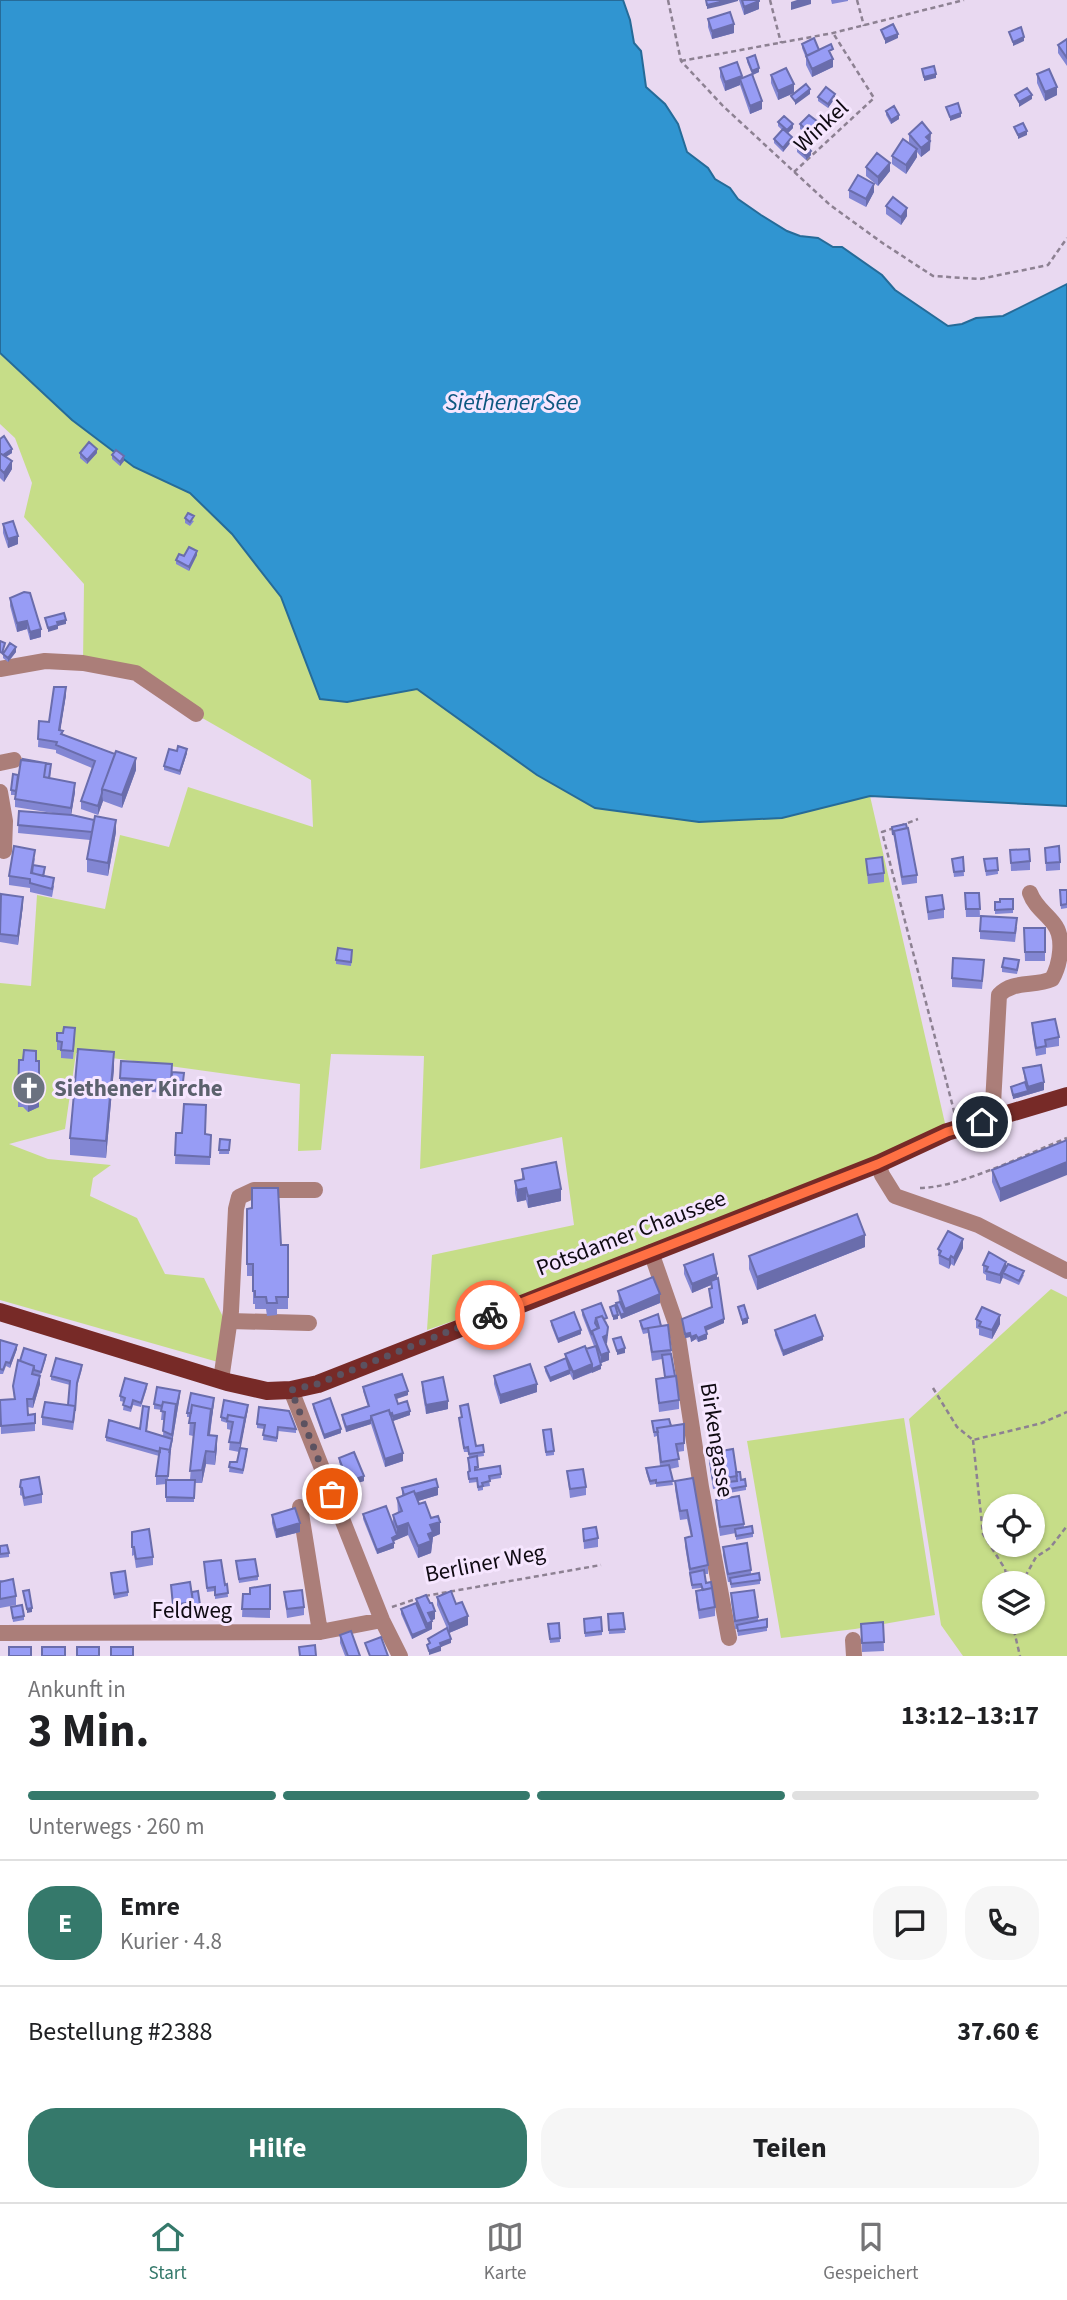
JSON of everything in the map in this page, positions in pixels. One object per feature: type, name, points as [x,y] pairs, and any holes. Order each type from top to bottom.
[{"type":"main road","name":"Potsdamer Chaussee","points":[[0,1312],[221,1380],[267,1391],[291,1390],[317,1384],[878,1164],[957,1129],[1067,1096]]},
{"type":"street","points":[[0,669],[45,661],[83,663],[136,673],[196,714]]},
{"type":"street","points":[[0,792],[5,821],[4,851]]},
{"type":"street","points":[[997,1117],[993,1104],[999,995],[1006,987],[1052,979],[1059,956],[1060,939],[1057,927],[1039,910],[1030,893]]},
{"type":"street","points":[[878,1164],[895,1196],[978,1225],[1067,1271]]},
{"type":"street","points":[[221,1380],[230,1321],[236,1209],[239,1197],[254,1190],[315,1190]]},
{"type":"street","name":"Birkengasse","points":[[651,1252],[676,1324],[701,1487],[729,1638]]},
{"type":"street","points":[[230,1321],[309,1323]]},
{"type":"street","points":[[291,1390],[380,1616],[400,1656]]},
{"type":"street","points":[[300,1507],[320,1632]]},
{"type":"street","name":"Feldweg","points":[[0,1633],[320,1632],[380,1616]]},
{"type":"path","points":[[668,0],[681,61],[723,106],[830,205],[933,276],[980,279],[1048,265],[1067,238]]},
{"type":"path","points":[[769,0],[781,43]]},
{"type":"path","points":[[857,0],[864,26]]},
{"type":"path","points":[[681,61],[833,33],[945,2],[964,0]]},
{"type":"path","name":"Winkel","points":[[794,172],[874,98],[833,33]]},
{"type":"path","points":[[918,819],[882,832],[957,1129]]},
{"type":"path","points":[[915,1187],[941,1185],[994,1168],[1067,1138]]},
{"type":"path","points":[[933,1388],[957,1427],[973,1440],[984,1534],[1005,1569]]},
{"type":"path","points":[[973,1440],[1042,1423],[1067,1412]]},
{"type":"path","points":[[1028,1571],[1036,1557],[1065,1533],[1067,1526]]},
{"type":"path","name":"Berliner Weg","points":[[380,1616],[428,1595],[601,1565]]},
{"type":"path","points":[[1015,1634],[1020,1656]]},
{"type":"green space","points":[[0,353],[72,420],[134,467],[190,493],[233,534],[281,597],[320,698],[347,702],[417,689],[537,775],[782,818],[870,796],[947,1132],[611,1267],[427,1330],[432,1255],[574,1225],[562,1137],[420,1169],[424,1056],[331,1054],[321,1150],[298,1151],[300,1084],[76,1053],[65,1129],[9,1144],[48,1159],[111,1165],[93,1178],[90,1196],[137,1218],[165,1274],[204,1278],[223,1317],[218,1362],[0,1300],[0,983],[31,986],[37,895],[105,909],[120,835],[169,847],[188,787],[313,827],[311,780],[197,715],[136,673],[83,663],[84,584],[24,517],[32,483],[15,438],[0,424]]},
{"type":"green space","points":[[1051,1289],[1067,1297],[1067,1656],[963,1656],[941,1625],[909,1419]]},
{"type":"green space","points":[[904,1418],[935,1615],[781,1638],[747,1441]]},
{"type":"water","name":"Siethener See","points":[[0,0],[623,0],[634,43],[641,51],[646,87],[665,104],[678,124],[687,152],[708,168],[715,179],[730,188],[738,199],[761,215],[787,231],[818,238],[833,247],[842,247],[882,275],[895,290],[948,326],[976,318],[1003,316],[1067,284],[1067,806],[870,796],[782,818],[699,822],[595,808],[537,775],[417,689],[347,702],[320,699],[281,597],[232,534],[190,493],[134,467],[72,420],[0,353]]},
{"type":"building","points":[[706,0],[720,0],[720,2],[707,5]]},
{"type":"building","points":[[742,0],[759,0],[759,1],[744,7]]},
{"type":"building","points":[[730,12],[734,24],[712,31],[708,19]]},
{"type":"building","points":[[893,24],[898,34],[885,39],[881,30]]},
{"type":"building","points":[[1021,27],[1024,37],[1013,42],[1009,32]]},
{"type":"building","points":[[814,38],[819,50],[807,56],[802,44]]},
{"type":"building","points":[[1067,39],[1067,58],[1058,45]]},
{"type":"building","points":[[831,44],[833,49],[829,51],[833,59],[812,69],[806,56]]},
{"type":"building","points":[[755,55],[759,68],[752,71],[747,58]]},
{"type":"building","points":[[737,62],[742,76],[725,82],[720,68]]},
{"type":"building","points":[[934,66],[936,74],[924,77],[922,69]]},
{"type":"building","points":[[786,68],[794,84],[778,91],[771,75]]},
{"type":"building","points":[[1049,69],[1057,87],[1045,92],[1037,74]]},
{"type":"building","points":[[752,74],[762,101],[750,106],[740,79]]},
{"type":"building","points":[[806,84],[810,89],[795,101],[791,96]]},
{"type":"building","points":[[826,87],[835,94],[828,104],[818,97]]},
{"type":"building","points":[[1027,88],[1032,95],[1019,102],[1015,95]]},
{"type":"building","points":[[958,103],[961,113],[950,117],[946,107]]},
{"type":"building","points":[[894,106],[899,115],[891,120],[886,111]]},
{"type":"building","points":[[809,115],[818,122],[809,132],[800,124]]},
{"type":"building","points":[[784,116],[793,124],[787,130],[778,122]]},
{"type":"building","points":[[922,122],[931,133],[926,137],[930,141],[921,148],[909,134]]},
{"type":"building","points":[[1023,123],[1027,131],[1018,135],[1014,127]]},
{"type":"building","points":[[783,129],[792,137],[783,148],[774,139]]},
{"type":"building","points":[[903,139],[917,149],[906,165],[892,156]]},
{"type":"building","points":[[802,142],[811,151],[806,156],[797,148]]},
{"type":"building","points":[[877,153],[890,163],[878,177],[866,167]]},
{"type":"building","points":[[858,175],[874,184],[866,199],[849,190]]},
{"type":"building","points":[[893,197],[907,208],[901,217],[886,206]]},
{"type":"building","points":[[4,436],[12,449],[3,455],[0,453],[0,439]]},
{"type":"building","points":[[89,442],[97,449],[87,460],[80,453]]},
{"type":"building","points":[[116,450],[124,456],[120,462],[112,455]]},
{"type":"building","points":[[0,453],[12,461],[4,473],[0,469]]},
{"type":"building","points":[[188,513],[194,516],[190,522],[185,518]]},
{"type":"building","points":[[13,521],[18,536],[8,539],[3,524]]},
{"type":"building","points":[[189,547],[197,551],[189,567],[176,560],[179,554],[184,556]]},
{"type":"building","points":[[24,592],[30,593],[41,629],[30,632],[27,621],[17,623],[10,598]]},
{"type":"building","points":[[64,613],[66,620],[48,628],[45,618]]},
{"type":"building","points":[[0,641],[5,643],[2,653],[0,652]]},
{"type":"building","points":[[10,643],[16,647],[8,658],[3,654]]},
{"type":"building","points":[[54,687],[66,687],[59,730],[63,731],[61,734],[115,754],[98,806],[81,801],[95,761],[56,745],[57,742],[38,739],[39,721],[49,722]]},
{"type":"building","points":[[178,746],[187,749],[180,771],[164,766],[169,749],[177,751]]},
{"type":"building","points":[[116,751],[136,758],[122,795],[102,789]]},
{"type":"building","points":[[21,760],[46,763],[44,777],[75,783],[71,808],[15,799]]},
{"type":"building","points":[[46,763],[51,764],[49,778],[44,777]]},
{"type":"building","points":[[13,774],[18,775],[16,791],[11,790]]},
{"type":"building","points":[[19,811],[72,815],[94,820],[92,832],[18,825]]},
{"type":"building","points":[[95,816],[116,820],[108,863],[87,859]]},
{"type":"building","points":[[906,824],[907,828],[894,831],[893,835],[892,827]]},
{"type":"building","points":[[908,828],[917,875],[902,877],[894,831]]},
{"type":"building","points":[[14,846],[35,850],[31,873],[54,878],[52,889],[30,883],[30,879],[9,876]]},
{"type":"building","points":[[1059,846],[1060,862],[1046,863],[1045,848]]},
{"type":"building","points":[[1029,849],[1030,861],[1011,863],[1010,850]]},
{"type":"building","points":[[882,857],[884,873],[868,875],[866,859]]},
{"type":"building","points":[[963,857],[964,871],[954,872],[952,859]]},
{"type":"building","points":[[997,858],[998,870],[986,871],[984,859]]},
{"type":"building","points":[[33,865],[45,867],[43,876],[32,873]]},
{"type":"building","points":[[1060,890],[1067,890],[1067,904],[1061,905]]},
{"type":"building","points":[[965,893],[979,893],[980,909],[966,909]]},
{"type":"building","points":[[1,894],[23,897],[18,936],[0,934]]},
{"type":"building","points":[[942,895],[944,909],[928,912],[926,897]]},
{"type":"building","points":[[1000,899],[1013,899],[1013,909],[995,910],[995,902],[1000,902]]},
{"type":"building","points":[[981,916],[1017,918],[1015,933],[980,931]]},
{"type":"building","points":[[1024,928],[1045,928],[1045,952],[1025,952]]},
{"type":"building","points":[[338,948],[352,950],[351,962],[336,960]]},
{"type":"building","points":[[953,958],[984,960],[982,981],[952,978]]},
{"type":"building","points":[[1004,958],[1019,960],[1017,970],[1002,967]]},
{"type":"building","points":[[1055,1019],[1059,1037],[1045,1040],[1046,1046],[1036,1048],[1032,1023]]},
{"type":"building","points":[[64,1027],[75,1028],[73,1051],[61,1050],[62,1042],[57,1041],[57,1033],[63,1033]]},
{"type":"building","points":[[78,1049],[114,1052],[106,1141],[70,1138]]},
{"type":"building","name":"Siethener Kirche","points":[[24,1050],[36,1051],[36,1061],[39,1061],[39,1099],[28,1104],[23,1099],[18,1099],[19,1060],[23,1060]]},
{"type":"building","points":[[121,1061],[172,1064],[171,1081],[120,1078]]},
{"type":"building","points":[[1041,1065],[1044,1082],[1028,1087],[1023,1068]]},
{"type":"building","points":[[172,1072],[184,1073],[182,1090],[171,1089]]},
{"type":"building","points":[[1025,1082],[1028,1091],[1013,1095],[1011,1087]]},
{"type":"building","points":[[184,1104],[206,1105],[205,1134],[211,1135],[210,1157],[175,1155],[176,1133],[182,1133]]},
{"type":"building","points":[[220,1139],[230,1140],[229,1150],[219,1150]]},
{"type":"building","points":[[1067,1140],[1067,1162],[1000,1189],[992,1170]]},
{"type":"building","points":[[556,1162],[561,1189],[528,1196],[526,1188],[517,1190],[515,1181],[524,1179],[522,1169]]},
{"type":"building","points":[[252,1188],[278,1188],[281,1245],[288,1245],[288,1297],[276,1297],[277,1303],[267,1303],[266,1297],[255,1297],[253,1264],[247,1264],[247,1209],[252,1208]]},
{"type":"building","points":[[857,1214],[865,1235],[757,1277],[749,1256]]},
{"type":"building","points":[[948,1231],[963,1239],[954,1258],[951,1256],[949,1260],[939,1255],[941,1251],[938,1249]]},
{"type":"building","points":[[989,1252],[1006,1262],[1000,1275],[986,1271],[988,1267],[983,1265]]},
{"type":"building","points":[[713,1254],[717,1274],[692,1284],[684,1265]]},
{"type":"building","points":[[1008,1264],[1024,1271],[1019,1281],[1003,1273]]},
{"type":"building","points":[[653,1277],[660,1294],[625,1309],[618,1291]]},
{"type":"building","points":[[718,1278],[724,1319],[705,1327],[707,1334],[698,1338],[696,1335],[691,1337],[690,1333],[685,1334],[682,1319],[712,1307],[709,1289],[712,1288],[711,1281]]},
{"type":"building","points":[[620,1302],[625,1313],[621,1315],[616,1303]]},
{"type":"building","points":[[601,1303],[607,1318],[596,1318],[598,1328],[592,1331],[592,1335],[582,1310]]},
{"type":"building","points":[[615,1305],[618,1315],[613,1316],[610,1307]]},
{"type":"building","points":[[744,1305],[748,1318],[742,1320],[738,1307]]},
{"type":"building","points":[[982,1307],[1000,1315],[992,1330],[979,1326],[981,1322],[976,1319]]},
{"type":"building","points":[[574,1312],[581,1330],[558,1339],[551,1321]]},
{"type":"building","points":[[658,1314],[661,1326],[643,1329],[640,1321]]},
{"type":"building","points":[[815,1315],[823,1336],[783,1351],[775,1330]]},
{"type":"building","points":[[602,1316],[608,1327],[607,1335],[603,1337],[609,1352],[601,1355],[592,1331],[599,1328],[596,1318]]},
{"type":"building","points":[[668,1325],[671,1350],[652,1352],[648,1328]]},
{"type":"building","points":[[621,1337],[625,1348],[617,1351],[613,1339]]},
{"type":"building","points":[[0,1340],[17,1345],[10,1363],[6,1362],[3,1370],[0,1369]]},
{"type":"building","points":[[585,1346],[592,1364],[573,1372],[565,1354]]},
{"type":"building","points":[[596,1346],[601,1365],[592,1369],[586,1349]]},
{"type":"building","points":[[24,1348],[46,1355],[41,1372],[20,1361]]},
{"type":"building","points":[[671,1354],[675,1376],[665,1377],[662,1355]]},
{"type":"building","points":[[56,1358],[82,1365],[77,1383],[75,1411],[75,1406],[68,1405],[70,1381],[51,1376]]},
{"type":"building","points":[[566,1358],[570,1370],[550,1378],[545,1367]]},
{"type":"building","points":[[18,1360],[34,1366],[32,1374],[40,1376],[33,1399],[27,1399],[28,1415],[35,1414],[35,1423],[1,1426],[0,1400],[15,1399],[13,1386]]},
{"type":"building","points":[[530,1364],[537,1384],[500,1395],[494,1376]]},
{"type":"building","points":[[402,1374],[408,1391],[395,1395],[398,1404],[407,1401],[410,1411],[393,1416],[389,1410],[371,1416],[371,1420],[346,1427],[342,1415],[369,1406],[363,1387]]},
{"type":"building","points":[[676,1376],[679,1400],[659,1403],[656,1379]]},
{"type":"building","points":[[443,1377],[448,1401],[426,1405],[422,1382]]},
{"type":"building","points":[[125,1378],[147,1384],[141,1403],[133,1400],[131,1408],[123,1405],[125,1398],[120,1396]]},
{"type":"building","points":[[157,1387],[180,1391],[176,1409],[176,1404],[154,1404]]},
{"type":"building","points":[[191,1393],[214,1398],[211,1416],[211,1409],[192,1405],[191,1413],[187,1413]]},
{"type":"building","points":[[330,1398],[341,1429],[324,1435],[313,1404]]},
{"type":"building","points":[[224,1400],[248,1405],[245,1418],[228,1415],[227,1419],[221,1417]]},
{"type":"building","points":[[45,1402],[75,1406],[73,1422],[42,1417]]},
{"type":"building","points":[[163,1402],[176,1404],[172,1435],[163,1431]]},
{"type":"building","points":[[468,1404],[476,1446],[483,1445],[484,1452],[469,1454],[468,1447],[464,1448],[459,1418],[462,1417],[460,1406]]},
{"type":"building","points":[[192,1405],[211,1409],[208,1435],[217,1436],[215,1452],[206,1451],[202,1470],[190,1471],[195,1423],[189,1423]]},
{"type":"building","points":[[143,1406],[149,1407],[146,1431],[172,1439],[170,1450],[160,1448],[160,1452],[106,1437],[109,1420],[140,1429]]},
{"type":"building","points":[[259,1407],[289,1411],[296,1429],[278,1427],[277,1438],[263,1435],[265,1425],[257,1424]]},
{"type":"building","points":[[389,1410],[403,1453],[385,1459],[371,1416]]},
{"type":"building","points":[[228,1415],[245,1418],[240,1443],[229,1442],[233,1422],[227,1421]]},
{"type":"building","points":[[669,1419],[671,1426],[657,1428],[658,1432],[654,1432],[652,1421]]},
{"type":"building","points":[[684,1424],[684,1443],[676,1444],[679,1459],[661,1462],[657,1428]]},
{"type":"building","points":[[551,1429],[554,1451],[546,1452],[543,1430]]},
{"type":"building","points":[[718,1442],[719,1448],[709,1449],[708,1443]]},
{"type":"building","points":[[160,1448],[170,1450],[168,1476],[156,1476]]},
{"type":"building","points":[[240,1448],[247,1449],[243,1470],[229,1467],[230,1462],[237,1462]]},
{"type":"building","points":[[733,1449],[737,1476],[713,1480],[709,1453]]},
{"type":"building","points":[[354,1452],[364,1476],[348,1482],[339,1458]]},
{"type":"building","points":[[477,1456],[478,1467],[475,1467],[475,1470],[500,1466],[501,1474],[489,1476],[490,1481],[478,1487],[477,1478],[469,1479],[468,1472],[468,1458]]},
{"type":"building","points":[[669,1465],[673,1481],[650,1481],[646,1468]]},
{"type":"building","points":[[583,1469],[586,1487],[570,1489],[567,1471]]},
{"type":"building","points":[[736,1472],[740,1472],[741,1480],[745,1479],[746,1486],[729,1489],[728,1482],[737,1481]]},
{"type":"building","points":[[39,1477],[42,1494],[24,1498],[20,1487],[21,1480]]},
{"type":"building","points":[[693,1478],[708,1565],[690,1569],[685,1538],[692,1536],[687,1510],[680,1511],[675,1481]]},
{"type":"building","points":[[436,1479],[438,1487],[404,1495],[402,1488]]},
{"type":"building","points":[[166,1480],[195,1480],[194,1498],[166,1497]]},
{"type":"building","points":[[414,1491],[419,1504],[425,1502],[431,1518],[438,1516],[440,1522],[430,1525],[433,1532],[428,1534],[431,1541],[418,1546],[408,1523],[397,1527],[393,1515],[402,1511],[397,1498]]},
{"type":"building","points":[[739,1496],[744,1524],[720,1527],[716,1500]]},
{"type":"building","points":[[386,1506],[397,1535],[392,1538],[394,1543],[377,1550],[363,1514]]},
{"type":"building","points":[[295,1508],[300,1523],[276,1530],[272,1515]]},
{"type":"building","points":[[752,1526],[753,1533],[736,1536],[735,1529]]},
{"type":"building","points":[[596,1527],[598,1538],[584,1541],[583,1529]]},
{"type":"building","points":[[149,1529],[153,1557],[136,1559],[132,1547],[132,1532]]},
{"type":"building","points":[[747,1543],[751,1570],[728,1574],[723,1547]]},
{"type":"building","points":[[7,1545],[9,1553],[0,1554],[0,1546]]},
{"type":"building","points":[[255,1559],[258,1576],[239,1579],[236,1561]]},
{"type":"building","points":[[221,1560],[228,1593],[215,1595],[215,1587],[207,1588],[204,1562]]},
{"type":"building","points":[[704,1570],[706,1583],[711,1582],[712,1588],[703,1590],[701,1584],[692,1585],[690,1573]]},
{"type":"building","points":[[125,1571],[128,1592],[114,1594],[111,1573]]},
{"type":"building","points":[[759,1573],[760,1580],[731,1584],[730,1578]]},
{"type":"building","points":[[13,1579],[16,1596],[0,1599],[0,1582]]},
{"type":"building","points":[[190,1582],[193,1602],[173,1605],[171,1585]]},
{"type":"building","points":[[270,1585],[270,1609],[242,1609],[243,1594],[250,1594],[250,1588]]},
{"type":"building","points":[[712,1588],[715,1607],[699,1610],[696,1591]]},
{"type":"building","points":[[29,1590],[32,1608],[27,1609],[23,1591]]},
{"type":"building","points":[[302,1590],[304,1607],[287,1609],[284,1592]]},
{"type":"building","points":[[754,1590],[758,1617],[735,1621],[731,1593]]},
{"type":"building","points":[[198,1591],[200,1605],[193,1606],[192,1592]]},
{"type":"building","points":[[451,1591],[456,1604],[462,1602],[468,1616],[449,1624],[437,1597]]},
{"type":"building","points":[[426,1595],[435,1611],[428,1613],[432,1621],[427,1624],[416,1599]]},
{"type":"building","points":[[416,1603],[427,1629],[412,1635],[401,1609]]},
{"type":"building","points":[[22,1605],[24,1616],[13,1618],[11,1607]]},
{"type":"building","points":[[623,1613],[625,1629],[609,1630],[608,1614]]},
{"type":"building","points":[[601,1617],[602,1631],[585,1633],[584,1619]]},
{"type":"building","points":[[767,1619],[767,1627],[738,1631],[737,1625]]},
{"type":"building","points":[[883,1622],[884,1642],[862,1643],[861,1624]]},
{"type":"building","points":[[559,1623],[560,1638],[550,1639],[548,1624]]},
{"type":"building","points":[[447,1628],[451,1639],[429,1651],[428,1639]]},
{"type":"building","points":[[351,1631],[360,1656],[348,1656],[340,1635]]},
{"type":"building","points":[[381,1637],[388,1656],[370,1656],[365,1643]]},
{"type":"building","points":[[315,1645],[316,1656],[300,1656],[299,1647]]},
{"type":"building","points":[[9,1647],[31,1647],[31,1656],[9,1656]]},
{"type":"building","points":[[42,1647],[65,1647],[65,1656],[42,1656]]},
{"type":"building","points":[[77,1647],[99,1647],[99,1656],[77,1656]]},
{"type":"building","points":[[111,1647],[133,1647],[133,1656],[111,1656]]},
{"type":"way so far","points":[[332,1494],[291,1390],[317,1384],[490,1315]]},
{"type":"place","name":"Siethener Kirche","points":[[29,1088]]},
{"type":"route","points":[[490,1315],[878,1164],[947,1132],[982,1122]]}]
